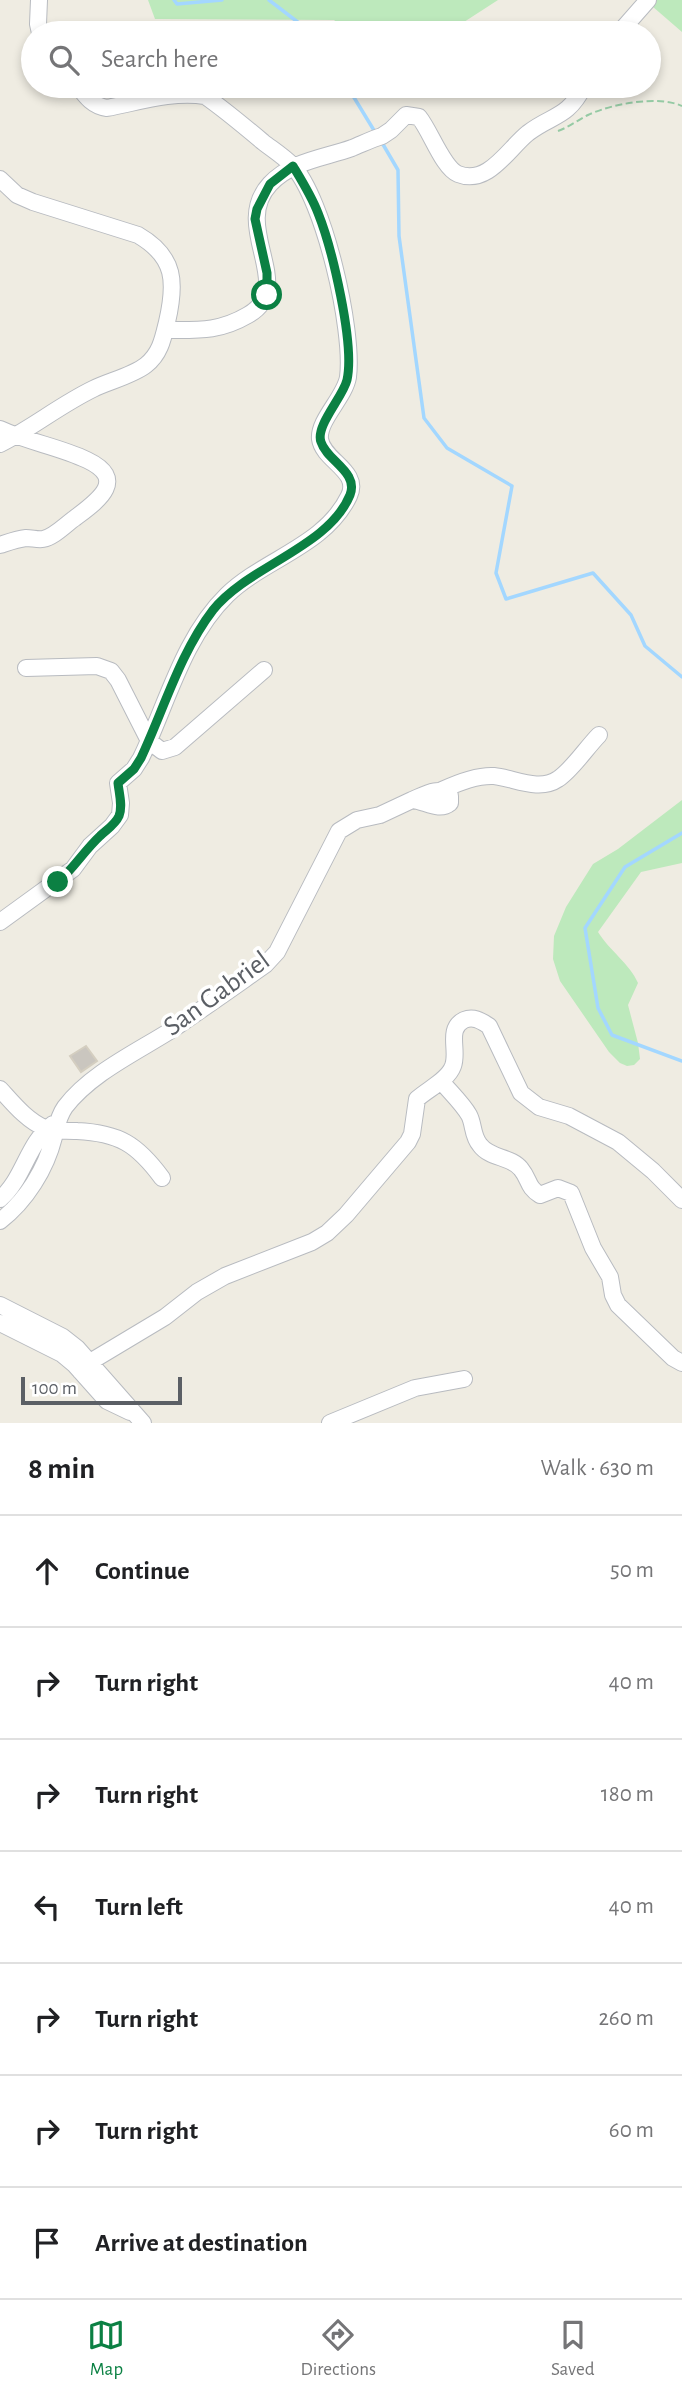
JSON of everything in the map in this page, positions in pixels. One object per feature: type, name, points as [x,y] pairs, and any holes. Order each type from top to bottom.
[{"type":"street","points":[[38,21],[39,0]]},
{"type":"street","points":[[630,21],[648,0]]},
{"type":"street","points":[[87,98],[99,107],[107,108],[158,98]]},
{"type":"street","points":[[0,922],[73,869],[90,846],[120,816],[118,783],[134,769],[191,644],[213,610],[236,588],[308,541],[326,526],[350,494],[352,485],[349,477],[330,457],[320,441],[321,430],[348,377],[341,297],[319,214],[293,166],[208,98]]},
{"type":"street","points":[[165,330],[220,328],[257,310],[267,295],[267,273],[255,219],[257,209],[270,184],[293,166],[382,136],[406,115],[412,115],[419,117],[430,131],[444,162],[452,170],[460,175],[482,174],[534,129],[562,115],[576,98]]},
{"type":"street","points":[[0,179],[18,195],[33,202],[138,235],[151,242],[162,254],[171,272],[173,296],[162,344],[156,356],[145,366],[65,404],[0,444]]},
{"type":"street","points":[[0,429],[87,460],[101,468],[107,491],[101,499],[44,539],[26,538],[0,545]]},
{"type":"street","points":[[26,668],[97,666],[111,671],[149,741],[162,751],[174,747],[264,670]]},
{"type":"street","name":"San Gabriel","points":[[53,1126],[77,1094],[99,1077],[265,965],[289,932],[339,831],[356,820],[380,815],[455,783],[492,776],[534,784],[558,779],[599,735]]},
{"type":"street","points":[[85,1366],[225,1276],[312,1242],[327,1233],[346,1215],[408,1142],[412,1134],[417,1099],[441,1081],[453,1066],[453,1035],[459,1023],[467,1018],[479,1019],[489,1026],[521,1093],[539,1107],[569,1116],[618,1142],[682,1200]]},
{"type":"street","points":[[441,1081],[470,1116],[480,1146],[491,1155],[514,1162],[523,1171],[531,1190],[540,1195],[558,1188],[571,1193],[593,1248],[610,1277],[612,1295],[618,1305],[673,1358],[682,1363]]},
{"type":"street","points":[[0,1089],[28,1117],[53,1126],[103,1132],[129,1143],[147,1158],[162,1178]]},
{"type":"street","points":[[0,1199],[10,1191],[34,1144],[53,1126]]},
{"type":"street","points":[[0,1221],[15,1210],[36,1178],[53,1126]]},
{"type":"street","points":[[0,1305],[64,1337],[85,1366],[139,1419]]},
{"type":"street","points":[[0,1324],[85,1366]]},
{"type":"street","points":[[330,1423],[415,1388],[464,1379]]},
{"type":"path","points":[[552,132],[562,130],[607,106],[662,102],[682,106]]},
{"type":"green space","points":[[148,0],[498,0],[466,21],[155,19]]},
{"type":"green space","points":[[645,0],[682,0],[682,32]]},
{"type":"green space","points":[[682,800],[682,863],[641,872],[598,932],[638,983],[628,1005],[640,1059],[634,1065],[627,1066],[609,1052],[560,981],[553,959],[554,936],[566,907],[593,864],[618,849]]},
{"type":"building","points":[[86,1046],[97,1061],[81,1072],[70,1056]]},
{"type":"waterway","points":[[174,0],[177,4],[222,0]]},
{"type":"waterway","points":[[269,0],[296,21]]},
{"type":"waterway","points":[[354,98],[375,132]]},
{"type":"waterway","points":[[381,141],[398,170],[399,236],[424,418],[447,448],[512,486],[496,573],[506,599],[593,573],[631,615],[645,646],[682,677]]},
{"type":"waterway","points":[[682,833],[625,867],[585,928],[598,1008],[612,1035],[682,1061]]},
{"type":"route","points":[[58,882],[120,816],[118,783],[134,769],[141,758],[191,644],[213,610],[252,576],[308,541],[326,526],[350,494],[352,485],[349,477],[330,457],[320,441],[321,430],[348,377],[341,297],[319,214],[293,166],[270,184],[257,209],[255,219],[267,273],[267,295]]}]
